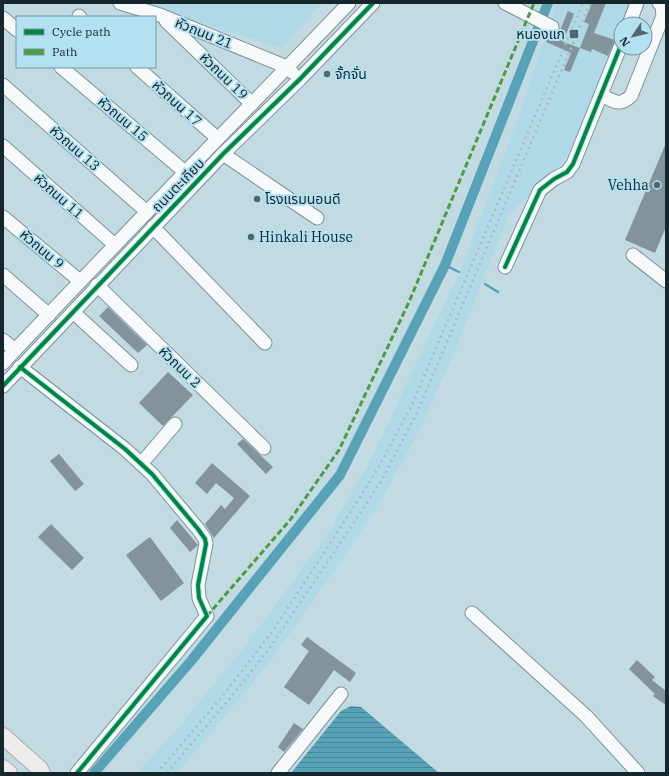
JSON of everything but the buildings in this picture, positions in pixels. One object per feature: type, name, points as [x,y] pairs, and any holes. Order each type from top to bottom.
[{"type":"main road","points":[[3,736],[40,769],[42,773]]},
{"type":"main road","points":[[3,768],[9,773]]},
{"type":"street","name":"หัวถนน 21","points":[[120,3],[160,15],[287,67]]},
{"type":"street","name":"ถนนตะเกียบ","points":[[3,362],[217,138],[252,104],[349,3]]},
{"type":"street","name":"ถนนตะเกียบ","points":[[3,386],[97,285],[223,154],[300,80],[373,3]]},
{"type":"street","points":[[506,3],[552,27]]},
{"type":"street","points":[[632,16],[638,3]]},
{"type":"street","points":[[601,95],[617,103],[624,102],[631,96],[663,16],[662,6],[659,3]]},
{"type":"street","name":"หัวถนน 19","points":[[160,15],[252,104]]},
{"type":"street","points":[[3,18],[16,29]]},
{"type":"street","points":[[505,267],[540,190],[554,179],[567,172],[573,164],[617,56]]},
{"type":"street","points":[[287,67],[300,80]]},
{"type":"street","name":"หัวถนน 15","points":[[62,68],[185,172]]},
{"type":"street","name":"หัวถนน 17","points":[[138,68],[217,138]]},
{"type":"street","name":"หัวถนน 13","points":[[3,85],[147,212]]},
{"type":"street","points":[[238,118],[250,129]]},
{"type":"street","name":"หัวถนน 11","points":[[3,146],[115,245]]},
{"type":"street","points":[[223,154],[317,218]]},
{"type":"street","name":"หัวถนน 9","points":[[3,217],[80,281]]},
{"type":"street","points":[[153,227],[265,342]]},
{"type":"street","points":[[632,255],[666,281]]},
{"type":"street","points":[[3,275],[49,315]]},
{"type":"street","name":"หัวถนน 2","points":[[97,285],[264,448]]},
{"type":"street","points":[[73,312],[131,365]]},
{"type":"street","points":[[3,340],[16,349],[25,363],[152,474],[198,529],[206,544],[198,586],[199,598],[207,616],[76,773]]},
{"type":"street","points":[[141,464],[175,424]]},
{"type":"street","points":[[472,613],[586,716],[638,773]]},
{"type":"street","points":[[278,773],[342,694]]},
{"type":"shaded area","points":[[136,3],[323,3],[282,48]]},
{"type":"shaded area","points":[[557,3],[633,3],[627,16],[613,16],[613,51],[584,122],[564,161],[509,215],[451,360],[419,431],[382,499],[337,567],[266,667],[177,773],[137,773],[183,722],[246,645],[327,535],[372,457],[461,269],[513,131]]},
{"type":"shaded area","points":[[351,706],[361,707],[439,773],[291,773],[341,711]]},
{"type":"waterway","points":[[94,773],[191,661],[340,475],[445,265],[548,3]]},
{"type":"waterway","points":[[445,265],[459,272]]},
{"type":"waterway","points":[[485,284],[498,292]]},
{"type":"railway","points":[[157,773],[221,698],[274,629],[378,468],[411,407],[583,3]]},
{"type":"railway","points":[[167,773],[236,691],[271,646],[380,483],[417,413],[590,3]]},
{"type":"marked path","points":[[207,616],[290,520],[339,450],[409,302],[534,3]]},
{"type":"cycle path","points":[[3,386],[223,154],[300,79],[373,3]]},
{"type":"cycle path","points":[[505,267],[540,190],[554,179],[567,172],[573,164],[617,56]]},
{"type":"cycle path","points":[[20,367],[125,449],[152,474],[198,529],[205,539],[206,544],[198,585],[199,598],[207,616],[77,773]]},
{"type":"place","name":"หนองแก","points":[[574,34]]},
{"type":"place","name":"จั้กจั่น","points":[[327,74]]},
{"type":"place","name":"Vehha","points":[[657,185]]},
{"type":"place","name":"โรงแรมนอนดี","points":[[257,199]]},
{"type":"place","name":"Hinkali House","points":[[251,237]]}]
